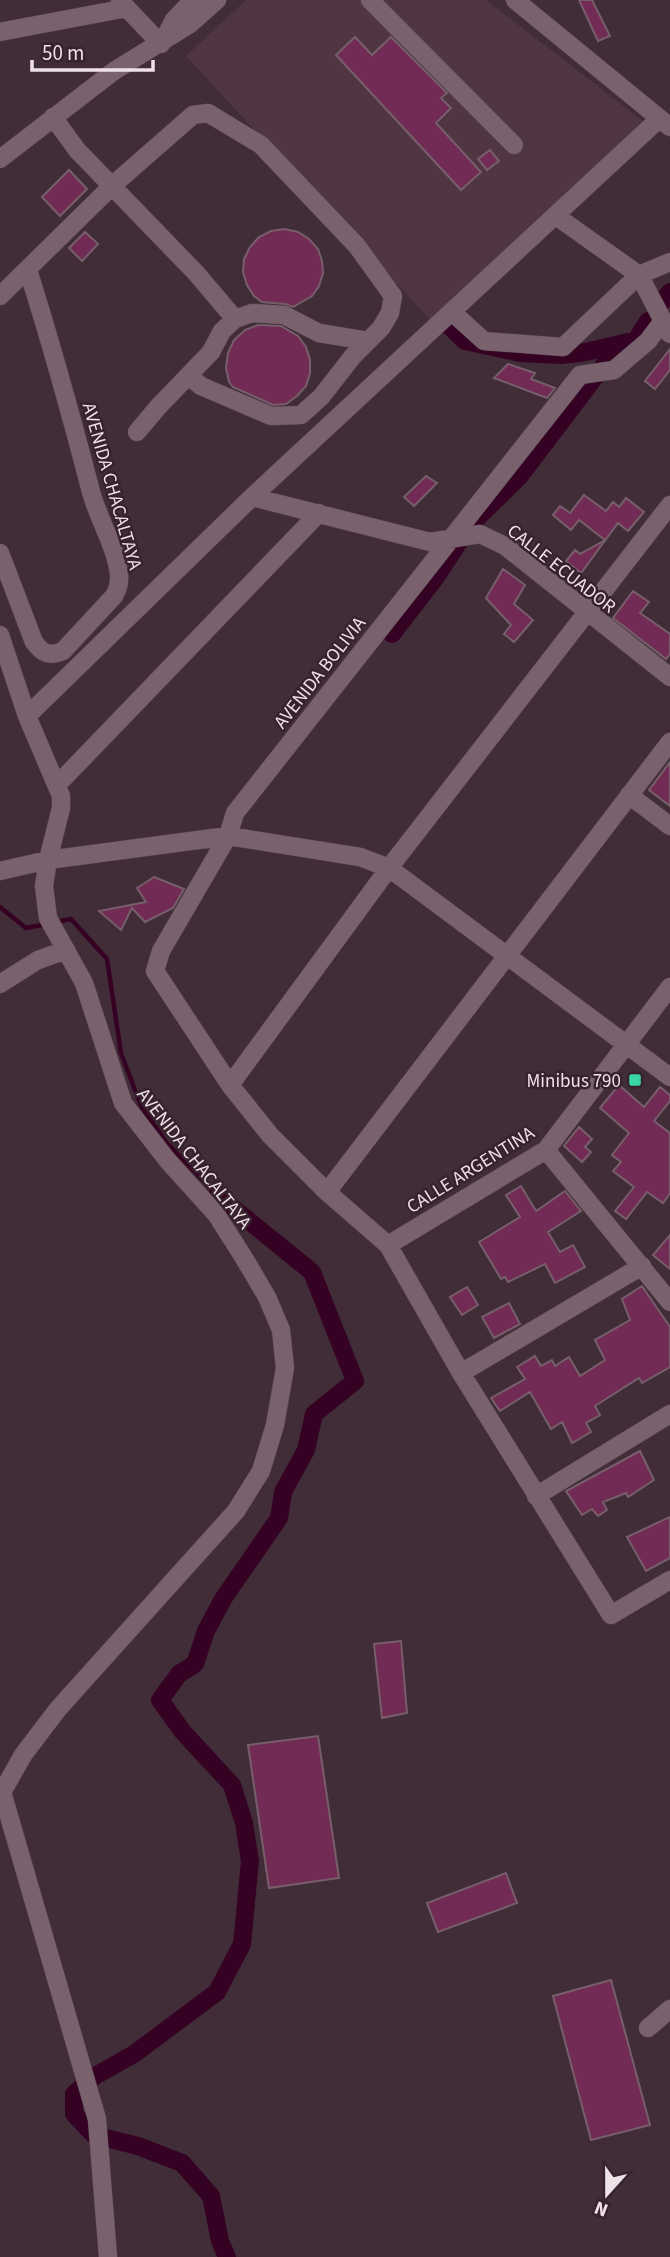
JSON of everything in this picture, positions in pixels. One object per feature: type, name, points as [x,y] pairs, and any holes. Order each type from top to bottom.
[{"type":"street","points":[[161,44],[174,20],[193,0]]},
{"type":"street","points":[[0,159],[114,71],[161,44],[190,24],[217,0]]},
{"type":"street","points":[[370,0],[514,145]]},
{"type":"street","points":[[27,716],[252,497],[556,216],[665,123],[515,0]]},
{"type":"street","points":[[0,33],[123,4],[161,44]]},
{"type":"street","points":[[0,296],[113,185],[193,115],[208,113],[261,145],[357,246],[393,296],[390,313],[381,328],[321,397],[301,415],[271,416],[201,386],[189,376]]},
{"type":"street","points":[[53,117],[77,150],[196,273],[235,319],[252,313],[284,315],[319,333],[368,341]]},
{"type":"street","points":[[556,216],[639,275],[667,328]]},
{"type":"street","points":[[452,312],[484,341],[563,347],[639,275],[670,262]]},
{"type":"street","name":"AVENIDA CHACALTAYA","points":[[0,553],[34,642],[41,652],[54,655],[63,651],[114,596],[119,587],[114,554],[90,489],[60,371],[28,270]]},
{"type":"street","name":"AVENIDA CHACALTAYA","points":[[137,432],[211,352],[222,331],[235,319]]},
{"type":"street","name":"AVENIDA BOLIVIA","points":[[230,1086],[155,971],[161,951],[228,836],[235,813],[580,376],[614,369],[667,328]]},
{"type":"street","name":"CALLE ECUADOR","points":[[252,497],[429,542],[480,534],[505,546],[670,677]]},
{"type":"street","points":[[670,505],[389,868],[230,1086],[270,1135],[327,1192],[388,1245],[461,1373],[611,1615],[670,1580]]},
{"type":"street","points":[[57,785],[319,513]]},
{"type":"street","name":"AVENIDA CHACALTAYA","points":[[0,635],[27,716],[57,785],[61,808],[44,886],[48,918],[84,984],[123,1103],[168,1161],[216,1214],[244,1258],[267,1297],[281,1330],[285,1368],[275,1425],[261,1471],[236,1511],[58,1709],[23,1755],[1,1794]]},
{"type":"street","points":[[327,1192],[670,742]]},
{"type":"street","points":[[629,795],[670,827]]},
{"type":"street","points":[[0,871],[48,860],[228,836],[360,857],[389,868],[670,1077]]},
{"type":"street","points":[[0,984],[37,960],[65,950]]},
{"type":"street","name":"CALLE ARGENTINA","points":[[388,1245],[546,1150],[670,987]]},
{"type":"street","points":[[546,1150],[670,1302]]},
{"type":"street","points":[[461,1373],[642,1266]]},
{"type":"street","points":[[536,1496],[670,1414]]},
{"type":"street","points":[[1,1794],[97,2119],[108,2257]]},
{"type":"street","points":[[648,2028],[670,2009]]},
{"type":"shaded area","points":[[246,0],[486,0],[643,121],[432,322],[186,56]]},
{"type":"building","points":[[579,0],[592,0],[610,36],[598,41]]},
{"type":"building","points":[[355,37],[372,55],[391,37],[447,93],[441,98],[451,108],[436,123],[481,172],[461,190],[336,55]]},
{"type":"building","points":[[490,150],[499,161],[487,170],[478,159]]},
{"type":"building","points":[[69,170],[87,189],[60,216],[42,197]]},
{"type":"building","points":[[284,229],[298,232],[309,239],[318,249],[322,261],[323,273],[319,286],[312,296],[293,307],[262,302],[247,285],[243,272],[244,259],[259,237]]},
{"type":"building","points":[[85,232],[98,244],[82,261],[69,248]]},
{"type":"building","points":[[258,325],[281,326],[298,336],[306,347],[310,373],[306,386],[286,404],[273,405],[233,387],[229,382],[226,368],[228,353],[234,340],[245,330]]},
{"type":"building","points":[[670,349],[670,370],[655,389],[645,381]]},
{"type":"building","points":[[508,364],[535,373],[531,379],[555,388],[547,398],[494,378]]},
{"type":"building","points":[[426,476],[437,483],[414,506],[404,497]]},
{"type":"building","points":[[584,495],[606,511],[613,502],[619,507],[626,498],[644,512],[628,531],[618,523],[581,573],[566,561],[575,550],[580,554],[605,540],[579,520],[571,530],[553,515],[560,506],[570,513]]},
{"type":"building","points":[[503,569],[525,585],[514,604],[533,620],[514,642],[504,634],[511,625],[486,598]]},
{"type":"building","points":[[633,591],[649,602],[640,613],[670,634],[670,654],[666,659],[613,618]]},
{"type":"building","points":[[670,762],[670,806],[649,790]]},
{"type":"building","points":[[154,877],[184,889],[173,908],[145,922],[132,908],[121,930],[99,911],[146,902],[137,888]]},
{"type":"building","points":[[619,1085],[644,1107],[660,1087],[670,1095],[670,1101],[654,1121],[670,1133],[670,1193],[663,1203],[647,1192],[626,1219],[615,1211],[634,1187],[613,1171],[621,1162],[612,1155],[629,1133],[600,1108]]},
{"type":"building","points":[[579,1127],[592,1139],[585,1147],[591,1152],[582,1162],[564,1146]]},
{"type":"building","points":[[521,1186],[536,1211],[565,1191],[581,1211],[548,1232],[560,1252],[573,1245],[585,1267],[555,1283],[545,1264],[508,1282],[505,1277],[501,1279],[479,1242],[520,1217],[506,1195]]},
{"type":"building","points":[[670,1235],[670,1269],[653,1255]]},
{"type":"building","points":[[642,1286],[670,1327],[670,1367],[642,1383],[639,1378],[595,1406],[600,1415],[586,1423],[591,1432],[572,1443],[562,1422],[551,1429],[530,1392],[500,1411],[491,1398],[525,1379],[517,1367],[535,1356],[541,1366],[552,1360],[555,1366],[569,1357],[580,1376],[605,1360],[595,1340],[630,1320],[622,1299]]},
{"type":"building","points":[[467,1287],[478,1305],[462,1315],[450,1297]]},
{"type":"building","points":[[509,1303],[520,1324],[494,1338],[482,1317]]},
{"type":"building","points":[[640,1451],[654,1480],[628,1497],[626,1493],[603,1502],[607,1510],[598,1516],[592,1509],[582,1515],[566,1491]]},
{"type":"building","points":[[670,1517],[670,1558],[646,1571],[627,1537]]},
{"type":"building","points":[[401,1641],[407,1713],[382,1718],[374,1644]]},
{"type":"building","points":[[318,1736],[339,1878],[269,1888],[248,1745]]},
{"type":"building","points":[[506,1873],[517,1903],[438,1932],[427,1903]]},
{"type":"building","points":[[611,1980],[650,2125],[591,2140],[553,1996]]},
{"type":"waterway","points":[[659,305],[670,292]]},
{"type":"waterway","points":[[443,320],[465,341],[520,353],[562,355],[628,342]]},
{"type":"waterway","points":[[392,634],[436,577],[470,525],[519,477],[604,365],[636,340],[648,321]]},
{"type":"waterway","points":[[0,907],[26,928],[47,924]]},
{"type":"waterway","points":[[56,922],[71,919],[107,959],[121,1053],[141,1106],[166,1142],[217,1195]]},
{"type":"waterway","points":[[217,1195],[312,1272],[355,1381],[314,1414],[306,1450],[283,1492],[279,1518],[223,1599],[206,1631],[195,1664],[179,1674],[160,1700],[183,1732],[232,1785],[244,1823],[250,1861],[242,1944],[217,1992],[134,2054],[95,2076],[74,2094],[74,2114],[94,2135],[138,2146],[182,2163],[211,2196],[220,2241],[227,2257]]},
{"type":"place","name":"Minibus 790","points":[[635,1080]]}]
